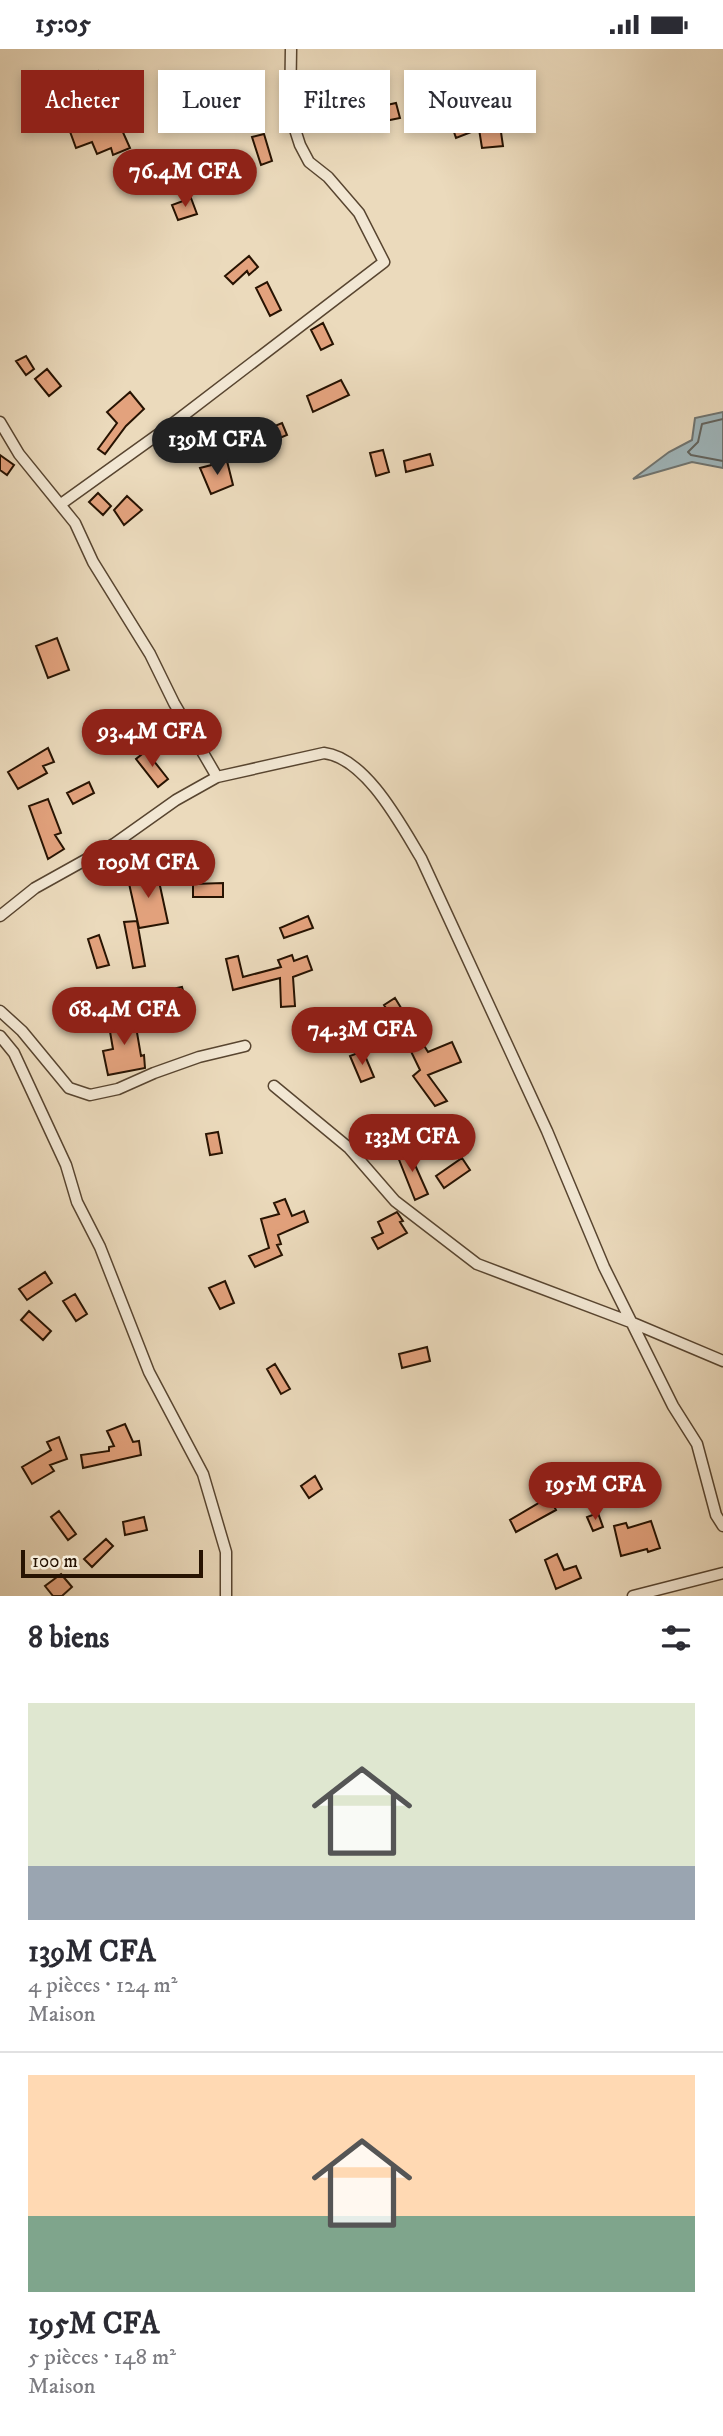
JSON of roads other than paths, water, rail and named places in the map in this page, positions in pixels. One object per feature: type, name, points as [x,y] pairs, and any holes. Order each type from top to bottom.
[{"type":"street","points":[[61,504],[167,428],[384,262],[359,213],[328,177],[309,162],[296,136],[290,114],[291,49]]},
{"type":"street","points":[[0,422],[19,453],[75,523],[93,562],[150,654],[174,703],[217,777]]},
{"type":"street","points":[[0,915],[35,888],[114,844],[176,800],[217,777],[309,755],[337,755],[355,767],[396,816],[427,871],[547,1131],[604,1267],[673,1406],[697,1444],[716,1515],[723,1525]]},
{"type":"street","points":[[0,1011],[22,1031],[69,1088],[90,1095],[118,1089],[200,1057],[245,1046]]},
{"type":"street","points":[[0,1036],[14,1053],[66,1165],[77,1202],[100,1247],[149,1372],[203,1474],[226,1552],[226,1596]]},
{"type":"street","points":[[274,1086],[349,1148],[395,1201],[478,1264],[634,1323],[723,1361]]},
{"type":"street","points":[[633,1596],[723,1573]]},
{"type":"water","points":[[723,412],[723,468],[692,462],[633,479],[669,452],[692,440],[695,418]]}]
